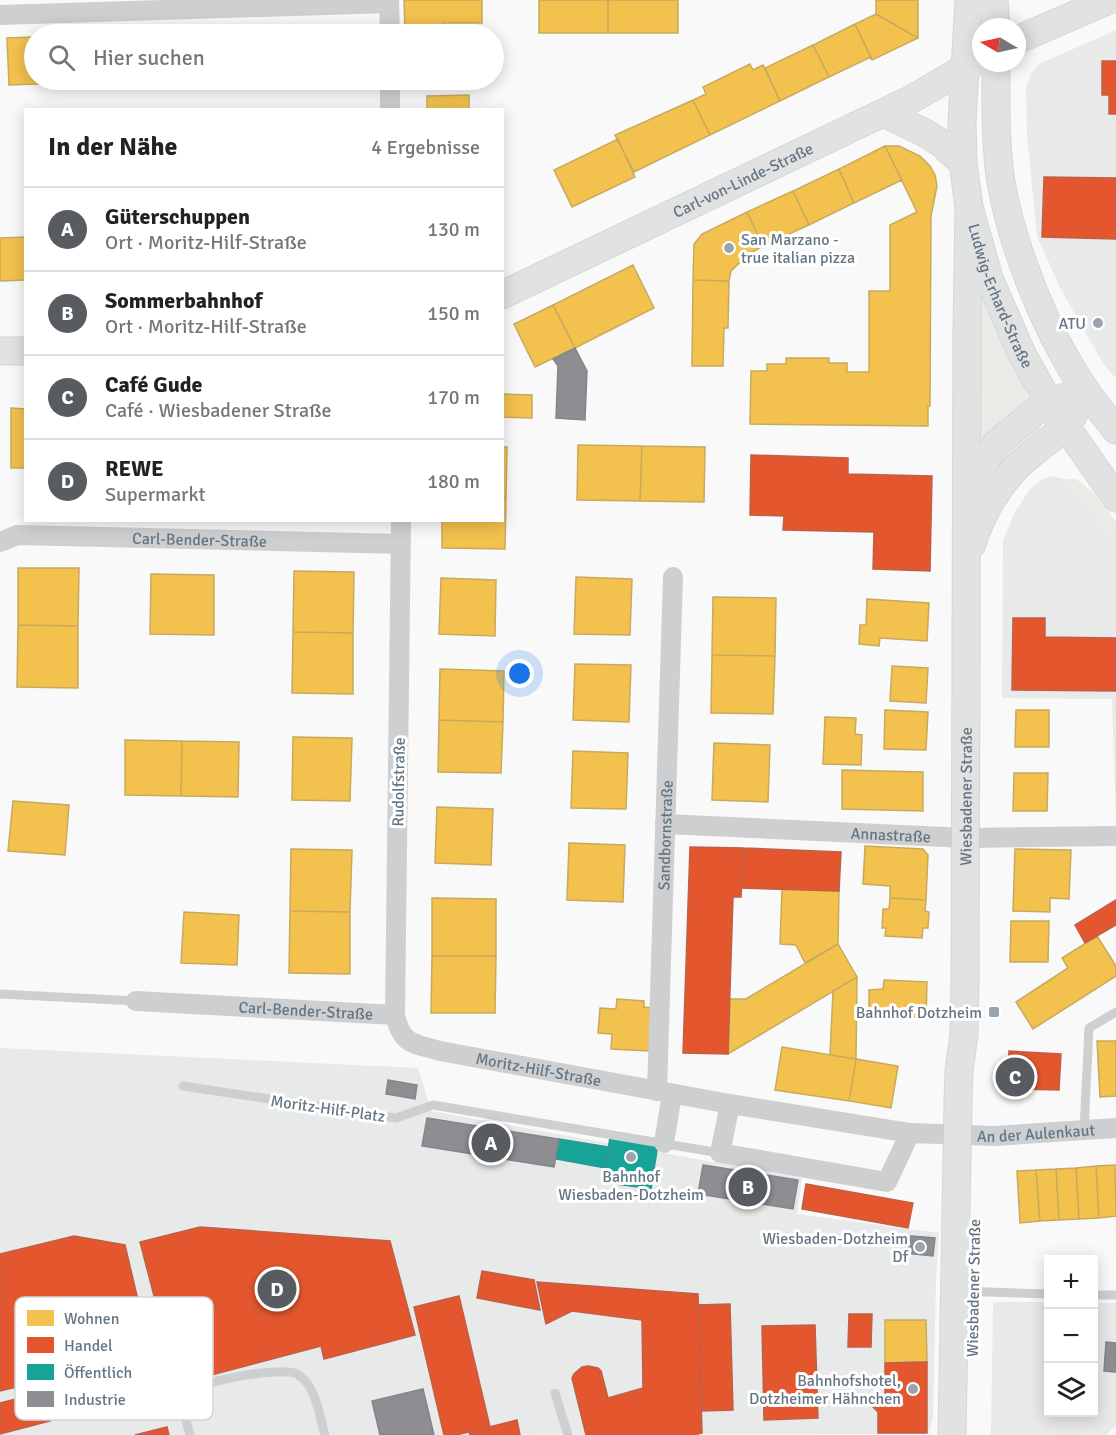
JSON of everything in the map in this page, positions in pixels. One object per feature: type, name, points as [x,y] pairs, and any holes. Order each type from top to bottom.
[{"type":"street","name":"Ludwig-Erhard-Straße","points":[[969,0],[972,47]]},
{"type":"street","points":[[994,0],[995,18]]},
{"type":"street","points":[[1026,36],[1109,0]]},
{"type":"street","points":[[0,15],[389,2],[390,24]]},
{"type":"street","name":"Carl-von-Linde-Straße","points":[[504,294],[884,113],[972,64]]},
{"type":"street","name":"Ludwig-Erhard-Straße","points":[[972,68],[962,122],[963,164],[969,207],[989,278],[1022,354],[1048,401],[1116,498]]},
{"type":"street","name":"Ludwig-Erhard-Straße","points":[[996,72],[996,117],[1001,182],[1015,237],[1034,291],[1059,343],[1087,393],[1116,430]]},
{"type":"street","points":[[390,90],[390,108]]},
{"type":"street","points":[[884,113],[941,142],[963,164]]},
{"type":"street","points":[[966,501],[969,207]]},
{"type":"street","points":[[0,351],[24,351]]},
{"type":"street","name":"Wiesbadener Straße","points":[[970,1435],[964,1291],[965,1135],[972,1078],[964,1034],[966,501],[979,470],[997,443],[1048,401],[1087,393]]},
{"type":"street","name":"Wiesbadener Straße","points":[[967,560],[977,528],[993,498],[1013,471],[1065,428],[1087,393]]},
{"type":"street","name":"Rudolfstraße","points":[[400,522],[396,1015],[398,1029],[407,1041]]},
{"type":"street","name":"Carl-Bender-Straße","points":[[0,542],[16,535],[400,544]]},
{"type":"street","name":"Sandbornstraße","points":[[665,1093],[666,824],[673,577]]},
{"type":"street","name":"Annastraße","points":[[666,824],[966,838],[1116,836]]},
{"type":"street","name":"Carl-Bender-Straße","points":[[136,1001],[396,1015]]},
{"type":"street","name":"Moritz-Hilf-Straße","points":[[407,1041],[440,1051],[730,1104],[910,1133],[965,1135]]},
{"type":"street","points":[[664,1143],[665,1093]]},
{"type":"street","points":[[730,1104],[720,1153],[887,1182],[910,1133]]},
{"type":"street","name":"An der Aulenkaut","points":[[965,1135],[1116,1128]]},
{"type":"street","name":"Wiesbadener Straße","points":[[952,1435],[964,1291]]},
{"type":"lane","name":"Carl-Bender-Straße","points":[[0,994],[136,1001]]},
{"type":"lane","points":[[1084,1130],[1089,1028],[1116,1012]]},
{"type":"lane","name":"Moritz-Hilf-Platz","points":[[183,1086],[396,1118],[433,1105],[720,1153]]},
{"type":"lane","points":[[964,1291],[1044,1293]]},
{"type":"lane","points":[[1098,1295],[1116,1295]]},
{"type":"lane","points":[[213,1383],[238,1376],[280,1371],[296,1374],[310,1386],[325,1435]]},
{"type":"lane","points":[[555,1393],[568,1435]]},
{"type":"lane","points":[[186,1420],[190,1435]]},
{"type":"shaded area","points":[[1116,30],[1116,378],[1104,365],[1060,288],[1037,236],[1027,136],[1026,88],[1031,73],[1039,64]]},
{"type":"shaded area","points":[[974,288],[979,290],[1030,401],[981,445]]},
{"type":"shaded area","points":[[1038,423],[1041,425],[1040,430],[990,483],[984,481],[998,457]]},
{"type":"shaded area","points":[[1052,476],[1065,479],[1116,541],[1116,818],[1112,699],[1002,698],[1003,540],[1015,512],[1030,489],[1041,480]]},
{"type":"shaded area","points":[[1065,479],[1076,479],[1094,493],[1116,522],[1116,541]]},
{"type":"shaded area","points":[[0,1048],[418,1068],[431,1111],[802,1178],[797,1214],[939,1233],[933,1417],[929,1434],[0,1435]]},
{"type":"shaded area","points":[[700,1200],[766,1212],[765,1224],[699,1203]]},
{"type":"shaded area","points":[[993,1302],[1044,1302],[1044,1417],[1098,1417],[1098,1303],[1116,1303],[1116,1425],[1106,1435],[991,1435]]},
{"type":"building: Wohnen","points":[[404,0],[482,0],[482,23],[405,24]]},
{"type":"building: Wohnen","points":[[539,0],[608,0],[608,33],[539,33]]},
{"type":"building: Wohnen","points":[[608,0],[678,0],[678,33],[608,33]]},
{"type":"building: Wohnen","points":[[876,0],[918,0],[918,38],[876,14]]},
{"type":"building: Wohnen","points":[[876,14],[918,38],[872,60],[855,24]]},
{"type":"building: Wohnen","points":[[855,24],[871,57],[829,77],[813,45]]},
{"type":"building: Wohnen","points":[[24,37],[24,84],[9,85],[7,38]]},
{"type":"building: Wohnen","points":[[813,45],[829,77],[780,101],[765,68]]},
{"type":"building: Wohnen","points":[[750,64],[753,70],[763,65],[780,101],[710,135],[693,100],[706,94],[703,87]]},
{"type":"building: Wohnen","points":[[469,95],[469,108],[427,108],[427,96]]},
{"type":"building: Wohnen","points":[[693,100],[710,135],[634,172],[615,135]]},
{"type":"building: Wohnen","points":[[618,139],[635,177],[572,207],[554,170]]},
{"type":"building: Wohnen","points":[[885,146],[902,180],[854,203],[839,169]]},
{"type":"building: Wohnen","points":[[885,146],[899,146],[920,156],[930,166],[937,186],[931,216],[928,426],[750,424],[751,371],[767,371],[767,364],[786,364],[786,358],[829,358],[829,363],[847,363],[847,372],[869,372],[869,291],[890,291],[890,225],[917,212]]},
{"type":"building: Wohnen","points":[[839,169],[854,203],[809,225],[793,191]]},
{"type":"building: Wohnen","points":[[793,191],[809,225],[763,246],[747,212]]},
{"type":"building: Wohnen","points":[[747,212],[763,246],[749,254],[731,271],[729,281],[693,280],[694,244],[702,234]]},
{"type":"building: Wohnen","points":[[24,237],[24,280],[0,281],[0,238]]},
{"type":"building: Wohnen","points":[[633,265],[654,308],[575,348],[553,305]]},
{"type":"building: Wohnen","points":[[693,280],[729,281],[728,328],[724,328],[723,366],[692,366]]},
{"type":"building: Wohnen","points":[[553,305],[575,348],[535,367],[514,324]]},
{"type":"building: Wohnen","points":[[504,394],[532,395],[532,418],[504,417]]},
{"type":"building: Wohnen","points":[[11,408],[24,409],[24,468],[11,468]]},
{"type":"building: Wohnen","points":[[578,445],[642,446],[640,501],[577,500]]},
{"type":"building: Wohnen","points":[[642,446],[705,447],[704,502],[640,501]]},
{"type":"building: Wohnen","points":[[504,447],[507,447],[506,498],[504,498]]},
{"type":"building: Wohnen","points":[[504,498],[506,498],[505,549],[442,548],[442,522],[504,522]]},
{"type":"building: Wohnen","points":[[18,568],[79,568],[78,626],[18,625]]},
{"type":"building: Wohnen","points":[[294,571],[354,572],[353,633],[293,632]]},
{"type":"building: Wohnen","points":[[151,574],[214,575],[214,635],[150,634]]},
{"type":"building: Wohnen","points":[[576,577],[632,579],[630,635],[574,634]]},
{"type":"building: Wohnen","points":[[441,578],[496,580],[495,636],[439,634]]},
{"type":"building: Wohnen","points":[[713,597],[776,598],[775,656],[712,655]]},
{"type":"building: Wohnen","points":[[867,599],[929,603],[927,641],[880,638],[879,646],[859,644],[860,625],[866,625]]},
{"type":"building: Wohnen","points":[[18,625],[78,626],[78,688],[17,687]]},
{"type":"building: Wohnen","points":[[293,632],[353,633],[353,694],[292,693]]},
{"type":"building: Wohnen","points":[[712,655],[775,656],[773,714],[711,713]]},
{"type":"building: Wohnen","points":[[575,664],[631,665],[629,722],[573,720]]},
{"type":"building: Wohnen","points":[[892,666],[928,668],[926,703],[890,701]]},
{"type":"building: Wohnen","points":[[440,669],[504,671],[503,722],[439,720]]},
{"type":"building: Wohnen","points":[[885,710],[928,712],[926,750],[884,749]]},
{"type":"building: Wohnen","points":[[1016,710],[1049,710],[1049,747],[1015,747]]},
{"type":"building: Wohnen","points":[[825,717],[856,718],[855,734],[862,735],[861,765],[823,764]]},
{"type":"building: Wohnen","points":[[439,720],[503,722],[501,773],[438,772]]},
{"type":"building: Wohnen","points":[[293,737],[352,738],[350,801],[292,800]]},
{"type":"building: Wohnen","points":[[125,740],[182,741],[181,796],[125,795]]},
{"type":"building: Wohnen","points":[[182,741],[239,742],[238,797],[181,796]]},
{"type":"building: Wohnen","points":[[714,743],[770,745],[768,802],[712,800]]},
{"type":"building: Wohnen","points":[[573,751],[628,753],[626,809],[571,808]]},
{"type":"building: Wohnen","points":[[842,770],[923,772],[923,811],[842,809]]},
{"type":"building: Wohnen","points":[[1014,773],[1048,773],[1047,811],[1013,811]]},
{"type":"building: Wohnen","points":[[13,801],[69,805],[65,855],[8,851]]},
{"type":"building: Wohnen","points":[[437,807],[493,809],[491,865],[435,863]]},
{"type":"building: Wohnen","points":[[569,843],[625,845],[623,902],[567,900]]},
{"type":"building: Wohnen","points":[[865,846],[923,849],[928,855],[926,900],[890,898],[890,886],[863,884]]},
{"type":"building: Wohnen","points":[[291,849],[352,850],[350,912],[290,911]]},
{"type":"building: Wohnen","points":[[1015,849],[1071,850],[1069,899],[1050,898],[1050,912],[1013,911]]},
{"type":"building: Wohnen","points":[[782,889],[839,891],[838,944],[805,963],[796,945],[780,944]]},
{"type":"building: Wohnen","points":[[432,898],[496,899],[496,956],[432,956]]},
{"type":"building: Wohnen","points":[[890,898],[926,900],[925,911],[929,912],[928,928],[923,928],[922,938],[885,936],[886,928],[882,928],[883,909],[889,909]]},
{"type":"building: Wohnen","points":[[290,911],[350,912],[350,974],[289,973]]},
{"type":"building: Wohnen","points":[[184,912],[239,915],[237,965],[181,963]]},
{"type":"building: Wohnen","points":[[1011,921],[1049,921],[1048,962],[1010,962]]},
{"type":"building: Wohnen","points":[[1097,936],[1116,966],[1116,976],[1033,1029],[1016,1002],[1068,968],[1062,958]]},
{"type":"building: Wohnen","points":[[838,944],[857,977],[728,1054],[730,999],[746,999]]},
{"type":"building: Wohnen","points":[[432,956],[496,956],[495,1013],[431,1013]]},
{"type":"building: Wohnen","points":[[857,977],[856,1059],[830,1055],[833,991]]},
{"type":"building: Wohnen","points":[[884,980],[927,982],[926,1017],[878,1017],[869,1011],[869,990],[883,989]]},
{"type":"building: Wohnen","points":[[617,999],[644,1001],[644,1007],[652,1008],[649,1051],[611,1049],[612,1034],[598,1033],[600,1008],[616,1009]]},
{"type":"building: Wohnen","points":[[1097,1041],[1116,1041],[1116,1096],[1100,1097]]},
{"type":"building: Wohnen","points":[[782,1047],[856,1059],[849,1101],[775,1090]]},
{"type":"building: Wohnen","points":[[856,1059],[898,1066],[891,1108],[849,1101]]},
{"type":"building: Wohnen","points":[[1115,1165],[1116,1216],[1099,1218],[1096,1166]]},
{"type":"building: Wohnen","points":[[1096,1166],[1099,1218],[1079,1219],[1076,1168]]},
{"type":"building: Wohnen","points":[[1076,1168],[1079,1219],[1059,1220],[1056,1169]]},
{"type":"building: Wohnen","points":[[1056,1169],[1059,1220],[1040,1221],[1036,1170]]},
{"type":"building: Wohnen","points":[[1036,1170],[1040,1221],[1020,1223],[1017,1171]]},
{"type":"building: Wohnen","points":[[885,1320],[926,1320],[927,1362],[885,1363]]},
{"type":"building: Handel","points":[[1102,61],[1116,61],[1116,114],[1109,114],[1109,95],[1102,95]]},
{"type":"building: Handel","points":[[1044,177],[1116,178],[1116,239],[1042,237]]},
{"type":"building: Handel","points":[[751,455],[848,458],[848,474],[932,476],[930,571],[873,569],[874,532],[783,530],[784,516],[750,515]]},
{"type":"building: Handel","points":[[1013,618],[1045,618],[1045,637],[1116,638],[1116,691],[1012,690]]},
{"type":"building: Handel","points":[[690,847],[743,848],[741,897],[733,897],[728,1054],[683,1053]]},
{"type":"building: Handel","points":[[743,848],[841,852],[839,891],[741,888]]},
{"type":"building: Handel","points":[[1116,900],[1116,925],[1085,943],[1075,925]]},
{"type":"building: Handel","points":[[1009,1051],[1061,1054],[1059,1090],[1016,1089],[1016,1076],[1008,1076]]},
{"type":"building: Handel","points":[[806,1184],[913,1203],[908,1228],[802,1209]]},
{"type":"building: Handel","points":[[200,1227],[390,1241],[415,1335],[324,1359],[321,1346],[213,1374],[213,1297],[154,1297],[140,1242]]},
{"type":"building: Handel","points":[[74,1236],[125,1245],[137,1297],[15,1297],[15,1387],[0,1391],[0,1254]]},
{"type":"building: Handel","points":[[482,1271],[534,1280],[540,1310],[477,1298]]},
{"type":"building: Handel","points":[[537,1282],[698,1294],[702,1433],[694,1435],[586,1435],[572,1378],[582,1367],[598,1368],[601,1371],[608,1398],[643,1388],[642,1320],[572,1311],[546,1324]]},
{"type":"building: Handel","points":[[459,1296],[490,1427],[456,1435],[444,1435],[414,1307]]},
{"type":"building: Handel","points":[[730,1304],[733,1410],[702,1411],[698,1305]]},
{"type":"building: Handel","points":[[849,1314],[872,1314],[871,1347],[848,1347]]},
{"type":"building: Handel","points":[[815,1325],[818,1418],[764,1420],[762,1326]]},
{"type":"building: Handel","points":[[927,1362],[927,1433],[878,1433],[878,1412],[864,1398],[885,1398],[885,1363]]},
{"type":"building: Handel","points":[[15,1399],[15,1420],[50,1421],[0,1434],[0,1403]]},
{"type":"building: Handel","points":[[517,1420],[520,1435],[470,1435],[469,1432]]},
{"type":"building: Handel","points":[[167,1427],[169,1435],[135,1435]]},
{"type":"building: Öffentlich","name":"Bahnhof Wiesbaden-Dotzheim","points":[[610,1137],[658,1144],[651,1189],[603,1182]]},
{"type":"building: Öffentlich","points":[[559,1139],[609,1147],[605,1168],[556,1159]]},
{"type":"building: Industrie","points":[[575,348],[587,371],[585,420],[556,418],[558,366],[553,359]]},
{"type":"building: Industrie","points":[[388,1080],[417,1085],[415,1099],[386,1094]]},
{"type":"building: Industrie","points":[[427,1118],[559,1139],[554,1167],[422,1146]]},
{"type":"building: Industrie","points":[[703,1165],[798,1180],[793,1209],[698,1194]]},
{"type":"building: Industrie","name":"Wiesbaden-Dotzheim Df","points":[[911,1236],[935,1238],[933,1256],[905,1253],[906,1240]]},
{"type":"building: Industrie","points":[[1106,1342],[1116,1343],[1116,1372],[1104,1371]]},
{"type":"building: Industrie","points":[[423,1389],[434,1435],[380,1435],[372,1401]]},
{"type":"place","name":"San Marzano - true italian pizza","points":[[729,248]]},
{"type":"place","name":"ATU","points":[[1098,323]]},
{"type":"place","name":"Bahnhof Dotzheim","points":[[994,1012]]},
{"type":"place","name":"Café Gude","points":[[1015,1077]]},
{"type":"place","name":"Güterschuppen","points":[[491,1143]]},
{"type":"place","name":"Bahnhof Wiesbaden-Dotzheim","points":[[631,1157]]},
{"type":"place","name":"Sommerbahnhof","points":[[748,1187]]},
{"type":"place","name":"Wiesbaden-Dotzheim Df","points":[[920,1247]]},
{"type":"place","name":"REWE","points":[[277,1289]]},
{"type":"place","name":"Bahnhofshotel, Dotzheimer Hähnchen","points":[[913,1389]]}]
